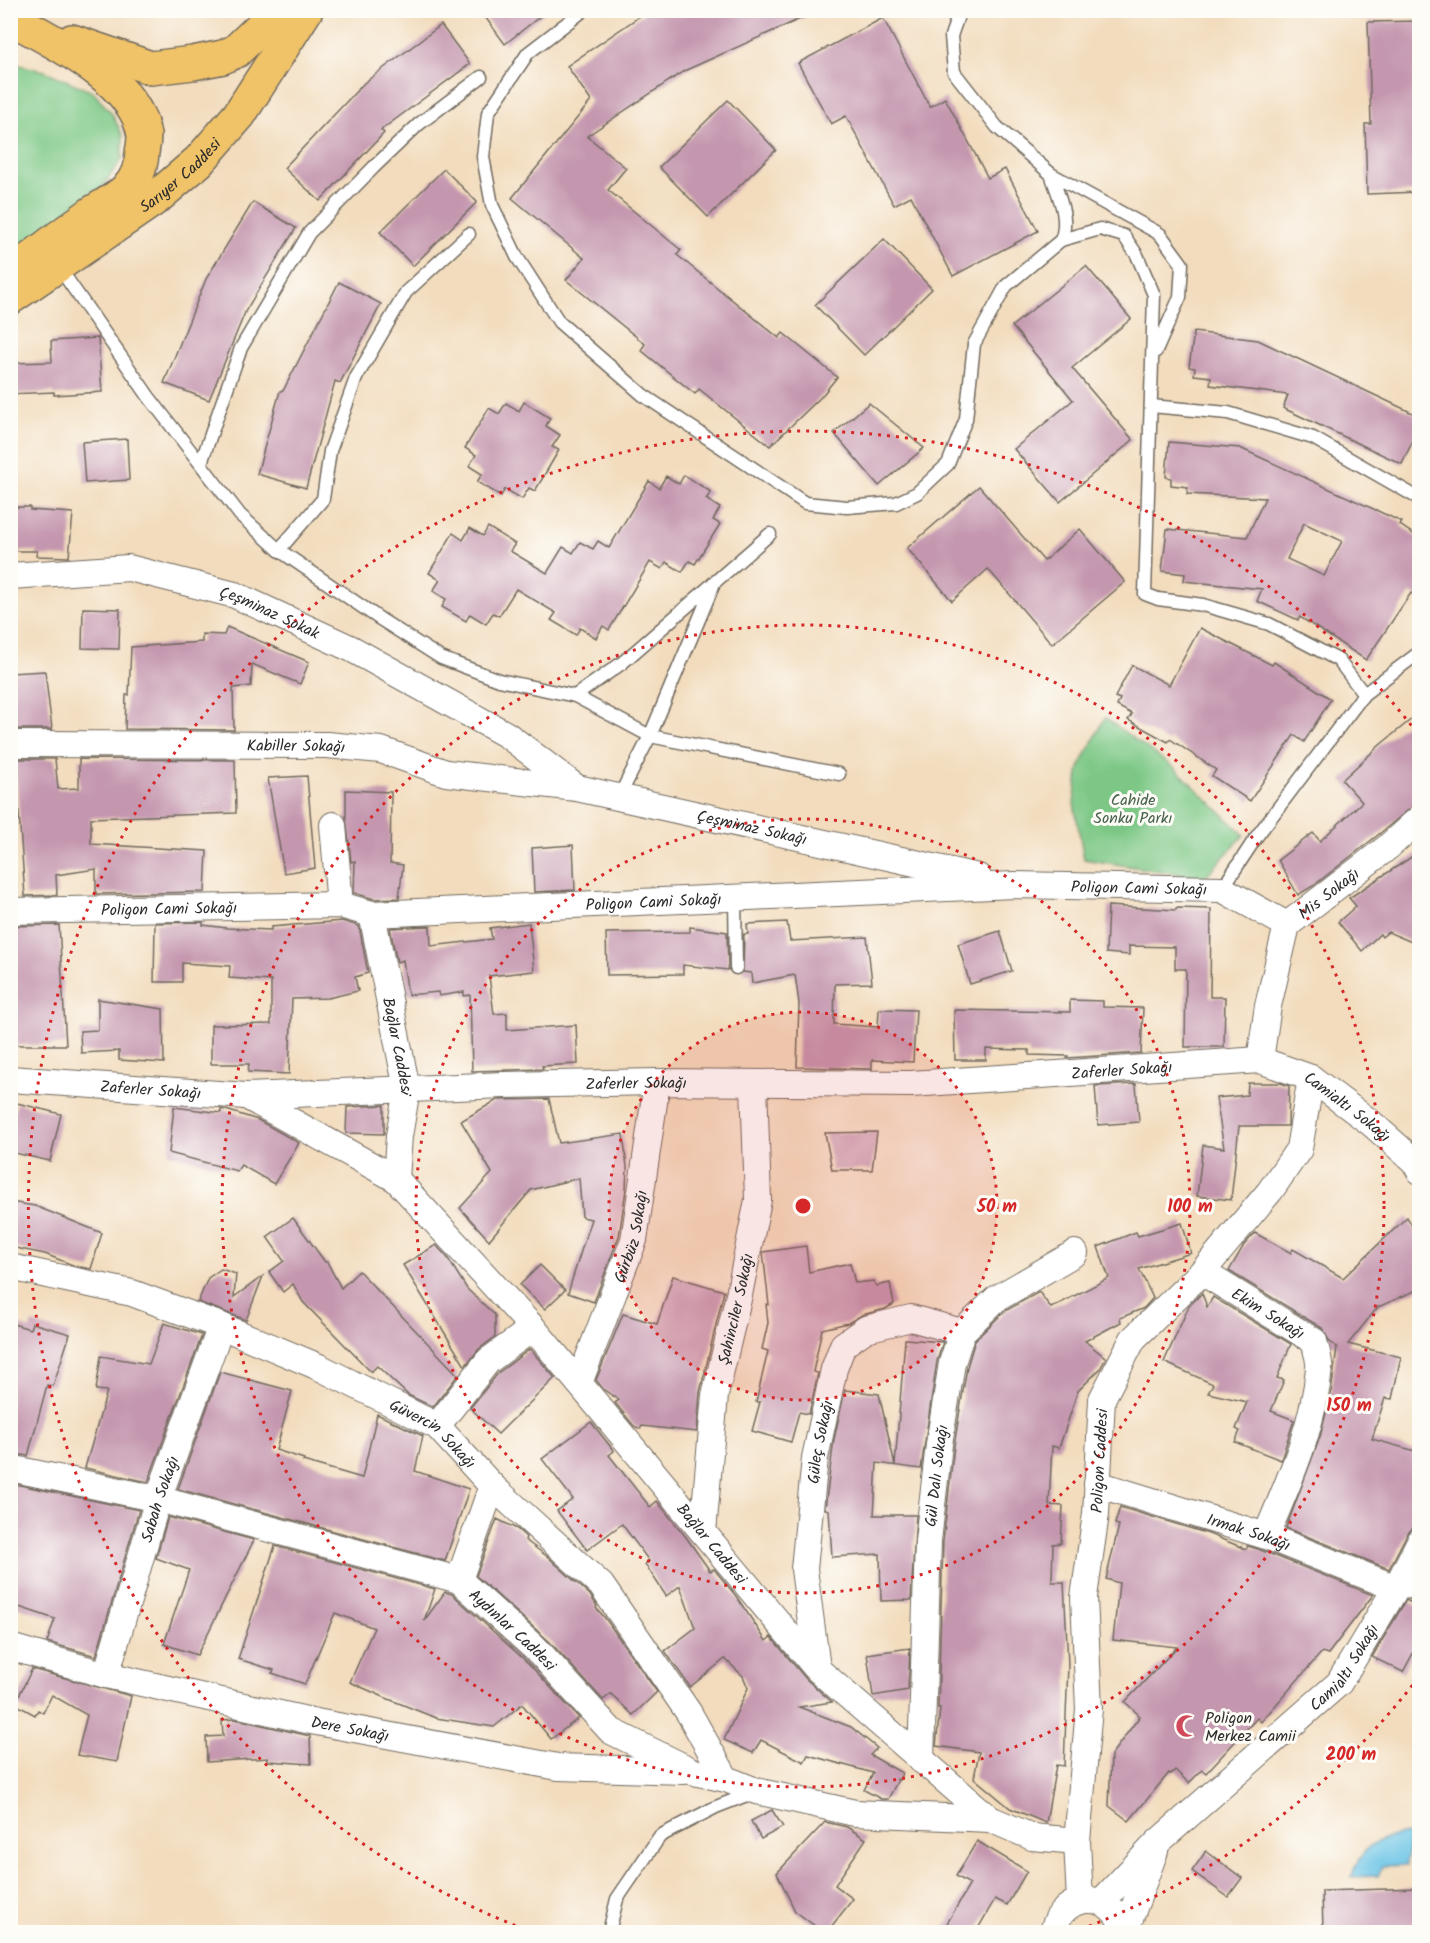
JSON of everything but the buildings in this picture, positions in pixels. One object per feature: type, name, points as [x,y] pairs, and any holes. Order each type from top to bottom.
[{"type":"main road","points":[[14,22],[151,68],[224,57],[236,51],[260,28],[272,10]]},
{"type":"main road","name":"Sarıyer Caddesi","points":[[10,298],[156,198],[199,161],[239,115],[306,10]]},
{"type":"main road","points":[[10,275],[54,240],[127,189],[137,176],[144,136],[138,117],[121,92],[84,61],[57,43],[14,22]]},
{"type":"street","name":"Çeşminaz Sokak","points":[[10,576],[129,568],[235,594],[352,649],[507,735]]},
{"type":"street","name":"Çeşminaz Sokağı","points":[[507,735],[577,788],[1014,885]]},
{"type":"street","name":"Kabiller Sokağı","points":[[10,744],[327,745],[381,750],[446,774],[577,788]]},
{"type":"street","name":"Mis Sokağı","points":[[1260,1060],[1268,1006],[1287,925],[1388,847],[1419,818]]},
{"type":"street","points":[[333,825],[340,906]]},
{"type":"street","name":"Poligon Cami Sokağı","points":[[10,911],[340,906],[372,914],[1014,885],[1222,889],[1287,925]]},
{"type":"street","name":"Bağlar Caddesi","points":[[372,914],[407,1089],[399,1136],[396,1179]]},
{"type":"street","name":"Zaferler Sokağı","points":[[10,1079],[246,1096],[504,1084],[911,1084],[1260,1060]]},
{"type":"street","name":"Camialtı Sokağı","points":[[1260,1060],[1311,1078],[1418,1161]]},
{"type":"street","name":"Poligon Caddesi","points":[[1091,1901],[1077,1841],[1089,1709],[1084,1598],[1096,1514],[1102,1400],[1133,1339],[1202,1272],[1270,1191],[1299,1149],[1311,1078]]},
{"type":"street","name":"Gürbüz Sokağı","points":[[579,1383],[634,1240],[657,1083]]},
{"type":"street","name":"Şahinciler Sokağı","points":[[702,1532],[715,1395],[739,1295],[758,1200],[754,1084]]},
{"type":"street","name":"Bağlar Caddesi","points":[[246,1096],[396,1179],[532,1328],[817,1669],[990,1819],[1032,1837],[1077,1841]]},
{"type":"street","name":"Gül Dalı Sokağı","points":[[921,1760],[928,1541],[939,1444],[952,1363],[962,1332],[996,1299],[1075,1253]]},
{"type":"street","name":"Güvercin Sokağı","points":[[10,1267],[132,1293],[221,1326],[319,1367],[437,1426],[492,1486],[601,1585],[689,1713],[726,1779]]},
{"type":"street","name":"Ekim Sokağı","points":[[1202,1272],[1314,1341],[1319,1366],[1310,1418],[1289,1481],[1266,1536]]},
{"type":"street","name":"Güleç Sokağı","points":[[817,1669],[804,1569],[815,1458],[834,1369],[843,1345],[866,1329],[911,1318],[962,1332]]},
{"type":"street","name":"Sabah Sokağı","points":[[106,1675],[158,1499],[221,1326]]},
{"type":"street","points":[[437,1426],[488,1362],[532,1328]]},
{"type":"street","name":"Aydınlar Caddesi","points":[[10,1468],[158,1499],[459,1580],[540,1653],[611,1731],[694,1772],[726,1779],[756,1791],[855,1813],[990,1819]]},
{"type":"street","name":"Irmak Sokağı","points":[[1097,1485],[1266,1536],[1408,1591]]},
{"type":"street","points":[[459,1580],[492,1486]]},
{"type":"street","name":"Camialtı Sokağı","points":[[1053,1932],[1060,1913],[1069,1905],[1091,1901],[1340,1683],[1408,1591],[1419,1541]]},
{"type":"street","name":"Dere Sokağı","points":[[10,1647],[106,1675],[311,1721],[558,1767],[694,1772]]},
{"type":"street","points":[[1124,1932],[1158,1842]]},
{"type":"street","points":[[1091,1901],[1110,1907],[1118,1914],[1124,1932]]},
{"type":"lane","points":[[584,10],[528,53],[488,113],[483,158],[492,205],[517,256],[559,322],[643,395],[805,503],[847,507],[896,503],[916,493],[948,464],[966,419],[974,344],[1006,286],[1061,240],[1100,229],[1124,236],[1137,255],[1154,295],[1145,594],[1158,599],[1203,605],[1269,624],[1338,660],[1364,694]]},
{"type":"lane","points":[[960,10],[951,36],[954,72],[997,127],[1051,174],[1160,234],[1182,264],[1180,297],[1153,357]]},
{"type":"lane","points":[[201,463],[241,348],[309,233],[419,124],[481,77]]},
{"type":"lane","points":[[1051,174],[1062,206],[1065,230],[1061,240]]},
{"type":"lane","points":[[279,550],[323,499],[330,451],[356,378],[406,292],[469,234]]},
{"type":"lane","points":[[58,266],[149,397],[240,515],[279,550],[380,619],[441,658],[499,680],[575,696],[650,736],[839,774]]},
{"type":"lane","points":[[1151,406],[1228,413],[1313,438],[1419,499]]},
{"type":"lane","points":[[575,696],[622,663],[770,534]]},
{"type":"lane","points":[[618,798],[650,736],[715,582]]},
{"type":"lane","points":[[1222,889],[1257,836],[1364,694],[1419,652]]},
{"type":"lane","points":[[735,898],[736,968]]},
{"type":"lane","points":[[609,1932],[617,1899],[660,1836],[716,1806],[756,1791]]},
{"type":"green space","points":[[11,63],[45,71],[93,92],[112,114],[123,136],[122,159],[103,186],[11,252]]},
{"type":"green space","name":"Cahide Sonku Parkı","points":[[1105,718],[1176,769],[1244,835],[1204,878],[1084,859],[1074,803],[1079,768]]},
{"type":"water","points":[[1409,1834],[1407,1865],[1382,1866],[1378,1876],[1351,1877],[1360,1858],[1372,1845],[1388,1837]]},
{"type":"place","name":"Poligon Merkez Camii","points":[[1187,1726]]}]
